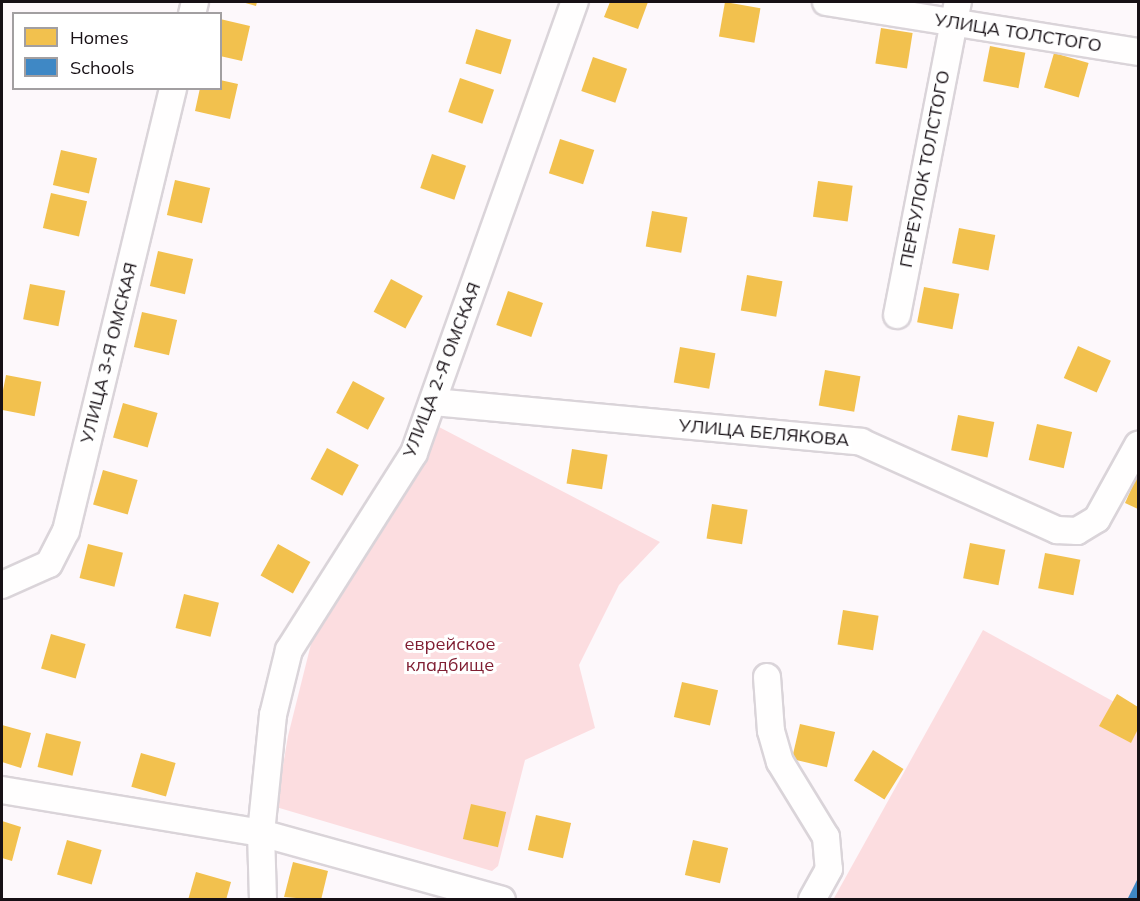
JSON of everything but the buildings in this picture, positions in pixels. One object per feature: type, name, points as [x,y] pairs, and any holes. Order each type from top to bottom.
[{"type":"street","name":"УЛИЦА 2-Я ОМСКАЯ","points":[[263,900],[261,833],[273,715],[290,650],[414,453],[575,2]]},
{"type":"street","name":"УЛИЦА ТОЛСТОГО","points":[[826,2],[956,13],[1138,52]]},
{"type":"street","name":"ПЕРЕУЛОК ТОЛСТОГО","points":[[897,315],[956,13]]},
{"type":"street","name":"УЛИЦА 3-Я ОМСКАЯ","points":[[2,585],[49,564],[66,531],[173,90]]},
{"type":"street","name":"УЛИЦА БЕЛЯКОВА","points":[[433,402],[861,442],[1057,530],[1077,531],[1097,519],[1138,445]]},
{"type":"street","points":[[767,677],[771,731],[780,762],[826,837],[829,869],[812,900]]},
{"type":"street","points":[[2,790],[261,833],[502,900]]},
{"type":"green space","name":"еврейское кладбище","points":[[439,427],[660,542],[619,585],[579,665],[595,728],[525,760],[498,866],[492,871],[276,807],[288,736],[314,632]]},
{"type":"green space","points":[[983,630],[1138,715],[1138,899],[833,900]]}]
